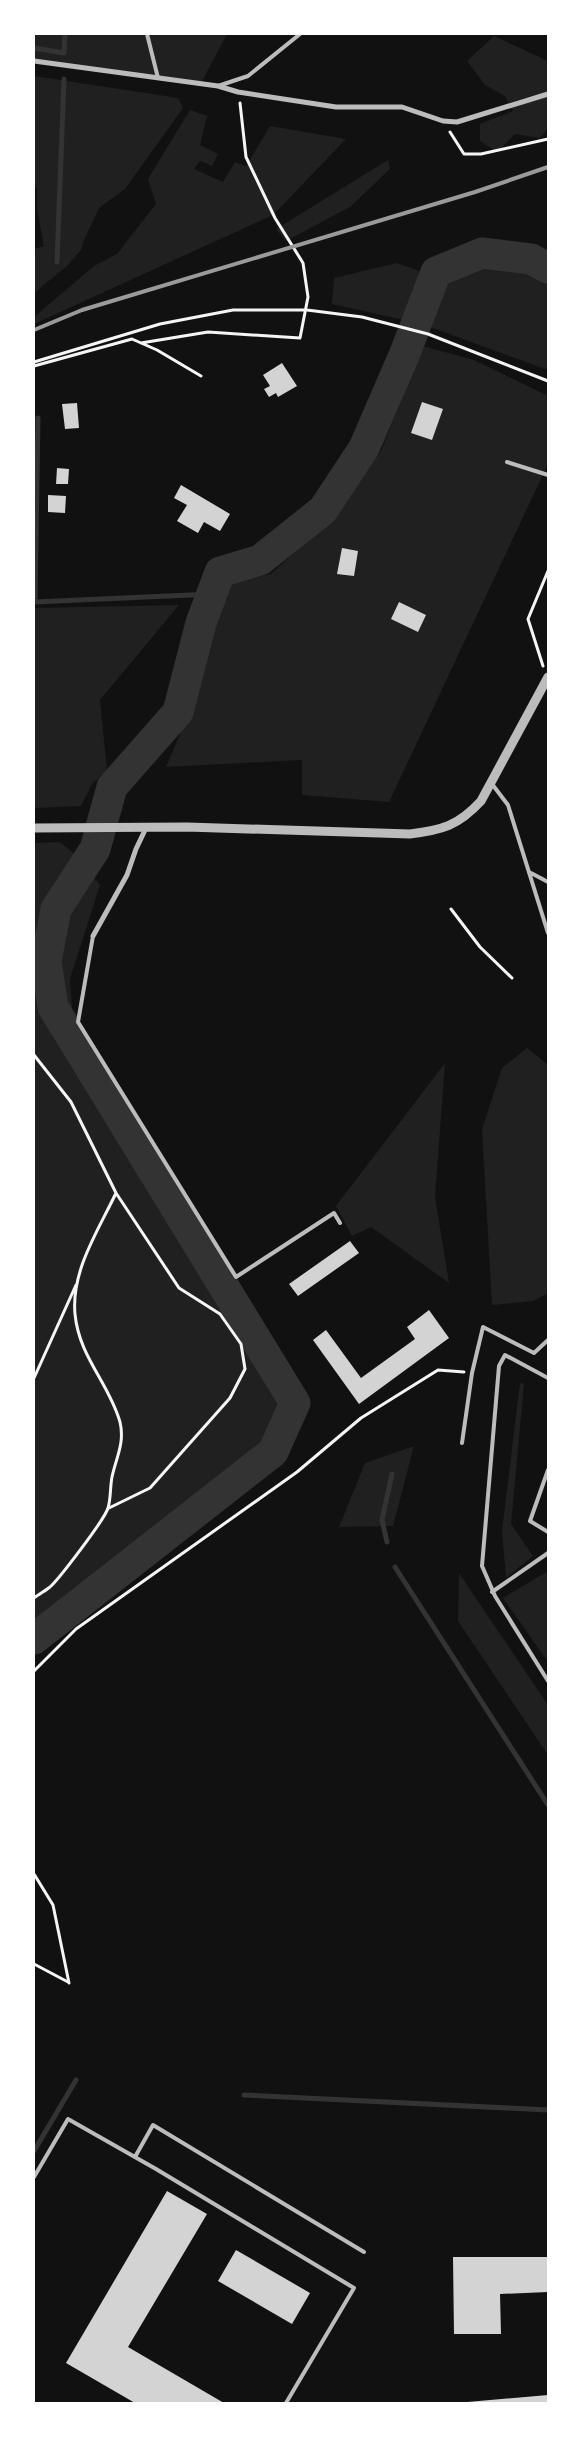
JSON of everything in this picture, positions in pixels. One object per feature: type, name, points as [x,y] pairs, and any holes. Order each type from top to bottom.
[{"type":"street","points":[[34,61],[218,86],[238,92],[336,107],[402,107],[443,120],[457,122],[548,94]]},
{"type":"street","points":[[34,828],[124,827],[410,834],[453,826],[468,815],[492,784],[548,678]]},
{"type":"street","points":[[93,936],[127,875],[146,828]]},
{"type":"lane","points":[[148,34],[158,78]]},
{"type":"lane","points":[[218,86],[248,76],[300,34]]},
{"type":"lane","points":[[507,462],[548,475]]},
{"type":"lane","points":[[492,784],[508,805],[531,873],[548,932]]},
{"type":"lane","points":[[531,873],[548,882]]},
{"type":"lane","points":[[93,936],[78,1022],[236,1277],[334,1213],[340,1223]]},
{"type":"lane","points":[[462,1443],[472,1373],[483,1327],[534,1354],[548,1340]]},
{"type":"lane","points":[[548,1378],[505,1355],[499,1366],[482,1556],[482,1566],[492,1592],[548,1681]]},
{"type":"lane","points":[[548,1470],[530,1521],[548,1532]]},
{"type":"lane","points":[[492,1592],[548,1553]]},
{"type":"lane","points":[[34,2177],[68,2119],[354,2288],[286,2403]]},
{"type":"lane","points":[[135,2157],[153,2125],[364,2252]]},
{"type":"path","points":[[141,343],[208,332],[300,338],[307,310],[308,297],[303,262],[275,218],[246,157],[238,92]]},
{"type":"path","points":[[443,120],[464,154],[481,154],[548,139]]},
{"type":"path","points":[[34,362],[160,324],[233,310],[307,310],[362,317],[428,334],[548,381]]},
{"type":"path","points":[[34,366],[132,339],[201,376]]},
{"type":"path","points":[[548,572],[528,619],[548,678]]},
{"type":"path","points":[[451,909],[480,947],[512,978]]},
{"type":"path","points":[[34,1055],[71,1102],[116,1193],[180,1288],[220,1314],[241,1344],[245,1370],[230,1398],[150,1488],[108,1508]]},
{"type":"path","points":[[34,1378],[77,1283],[83,1263],[116,1193]]},
{"type":"path","points":[[34,1598],[51,1586],[82,1547],[108,1508],[112,1477],[121,1450],[120,1424],[111,1399],[90,1364],[78,1334],[75,1312],[77,1283]]},
{"type":"path","points":[[34,1671],[76,1629],[297,1472],[361,1418],[438,1370],[472,1373]]},
{"type":"path","points":[[34,1874],[53,1905],[69,1982],[34,1964]]},
{"type":"shaded area","points":[[34,34],[227,34],[200,85],[34,59]]},
{"type":"shaded area","points":[[494,36],[548,61],[548,128],[540,138],[515,134],[497,152],[480,141],[480,124],[513,111],[505,96],[485,85],[467,61]]},
{"type":"shaded area","points":[[34,76],[178,98],[183,108],[125,189],[99,208],[81,250],[67,266],[34,293],[34,249],[44,246],[37,209],[37,187],[34,189]]},
{"type":"shaded area","points":[[190,110],[207,116],[200,145],[218,154],[212,166],[200,161],[194,169],[223,182],[235,162],[246,166],[270,126],[346,139],[273,215],[34,324],[34,317],[94,266],[117,254],[156,204],[148,179]]},
{"type":"shaded area","points":[[388,160],[390,169],[350,207],[286,241],[276,229]]},
{"type":"shaded area","points":[[478,259],[528,264],[548,274],[548,370],[422,324],[332,304],[334,278],[397,263],[436,277]]},
{"type":"shaded area","points":[[423,346],[474,360],[548,396],[548,464],[389,802],[302,795],[302,760],[166,767],[186,720],[212,624],[229,582],[271,574],[330,520],[381,451]]},
{"type":"shaded area","points":[[179,605],[100,700],[107,771],[92,784],[81,806],[34,808],[34,608]]},
{"type":"shaded area","points":[[60,842],[75,854],[100,885],[70,979],[73,1023],[295,1399],[265,1443],[34,1625],[34,843]]},
{"type":"shaded area","points":[[527,1048],[548,1065],[548,1293],[533,1301],[492,1305],[482,1129],[502,1068]]},
{"type":"shaded area","points":[[445,1063],[435,1197],[449,1283],[371,1227],[352,1236],[336,1206]]},
{"type":"shaded area","points":[[520,1383],[524,1384],[511,1524],[533,1556],[506,1578],[502,1531]]},
{"type":"shaded area","points":[[414,1446],[393,1526],[339,1527],[365,1463]]},
{"type":"shaded area","points":[[548,1571],[548,1662],[503,1598]]},
{"type":"shaded area","points":[[459,1573],[548,1705],[548,1755],[458,1621]]},
{"type":"building","points":[[282,363],[297,386],[278,397],[276,393],[269,397],[264,389],[270,386],[263,375]]},
{"type":"building","points":[[422,402],[443,409],[432,440],[411,433]]},
{"type":"building","points":[[77,403],[79,428],[65,429],[62,404]]},
{"type":"building","points":[[57,468],[69,469],[68,484],[56,484]]},
{"type":"building","points":[[181,485],[230,514],[220,531],[204,522],[198,533],[177,521],[187,505],[174,498]]},
{"type":"building","points":[[48,495],[66,496],[65,513],[48,512]]},
{"type":"building","points":[[342,548],[358,551],[354,576],[337,574]]},
{"type":"building","points":[[399,602],[426,615],[418,632],[391,619]]},
{"type":"building","points":[[350,1241],[359,1253],[298,1296],[289,1284]]},
{"type":"building","points":[[429,1310],[449,1338],[359,1404],[313,1340],[326,1330],[361,1378],[415,1339],[407,1327]]},
{"type":"building","points":[[167,2191],[207,2214],[128,2347],[224,2403],[135,2403],[66,2363]]},
{"type":"building","points":[[236,2250],[310,2293],[292,2324],[218,2281]]},
{"type":"building","points":[[453,2257],[548,2257],[548,2292],[500,2294],[501,2334],[454,2334]]},
{"type":"building","points":[[548,2395],[548,2403],[467,2403],[467,2402]]},
{"type":"waterway","points":[[34,48],[64,53],[65,34]]},
{"type":"waterway","points":[[57,262],[64,79]]},
{"type":"waterway","points":[[34,1639],[273,1452],[295,1403],[53,1007],[46,961],[56,909],[95,849],[112,787],[178,712],[201,623],[220,572],[260,560],[323,510],[364,448],[405,353],[436,272],[482,253],[531,259],[548,268]]},
{"type":"waterway","points":[[38,418],[35,602],[212,594]]},
{"type":"waterway","points":[[34,979],[49,977]]},
{"type":"waterway","points":[[387,1542],[382,1520],[392,1474]]},
{"type":"waterway","points":[[395,1567],[548,1805]]},
{"type":"waterway","points":[[34,2151],[76,2080]]},
{"type":"waterway","points":[[244,2095],[548,2110]]},
{"type":"railway","points":[[34,330],[82,310],[475,192],[548,167]]}]
